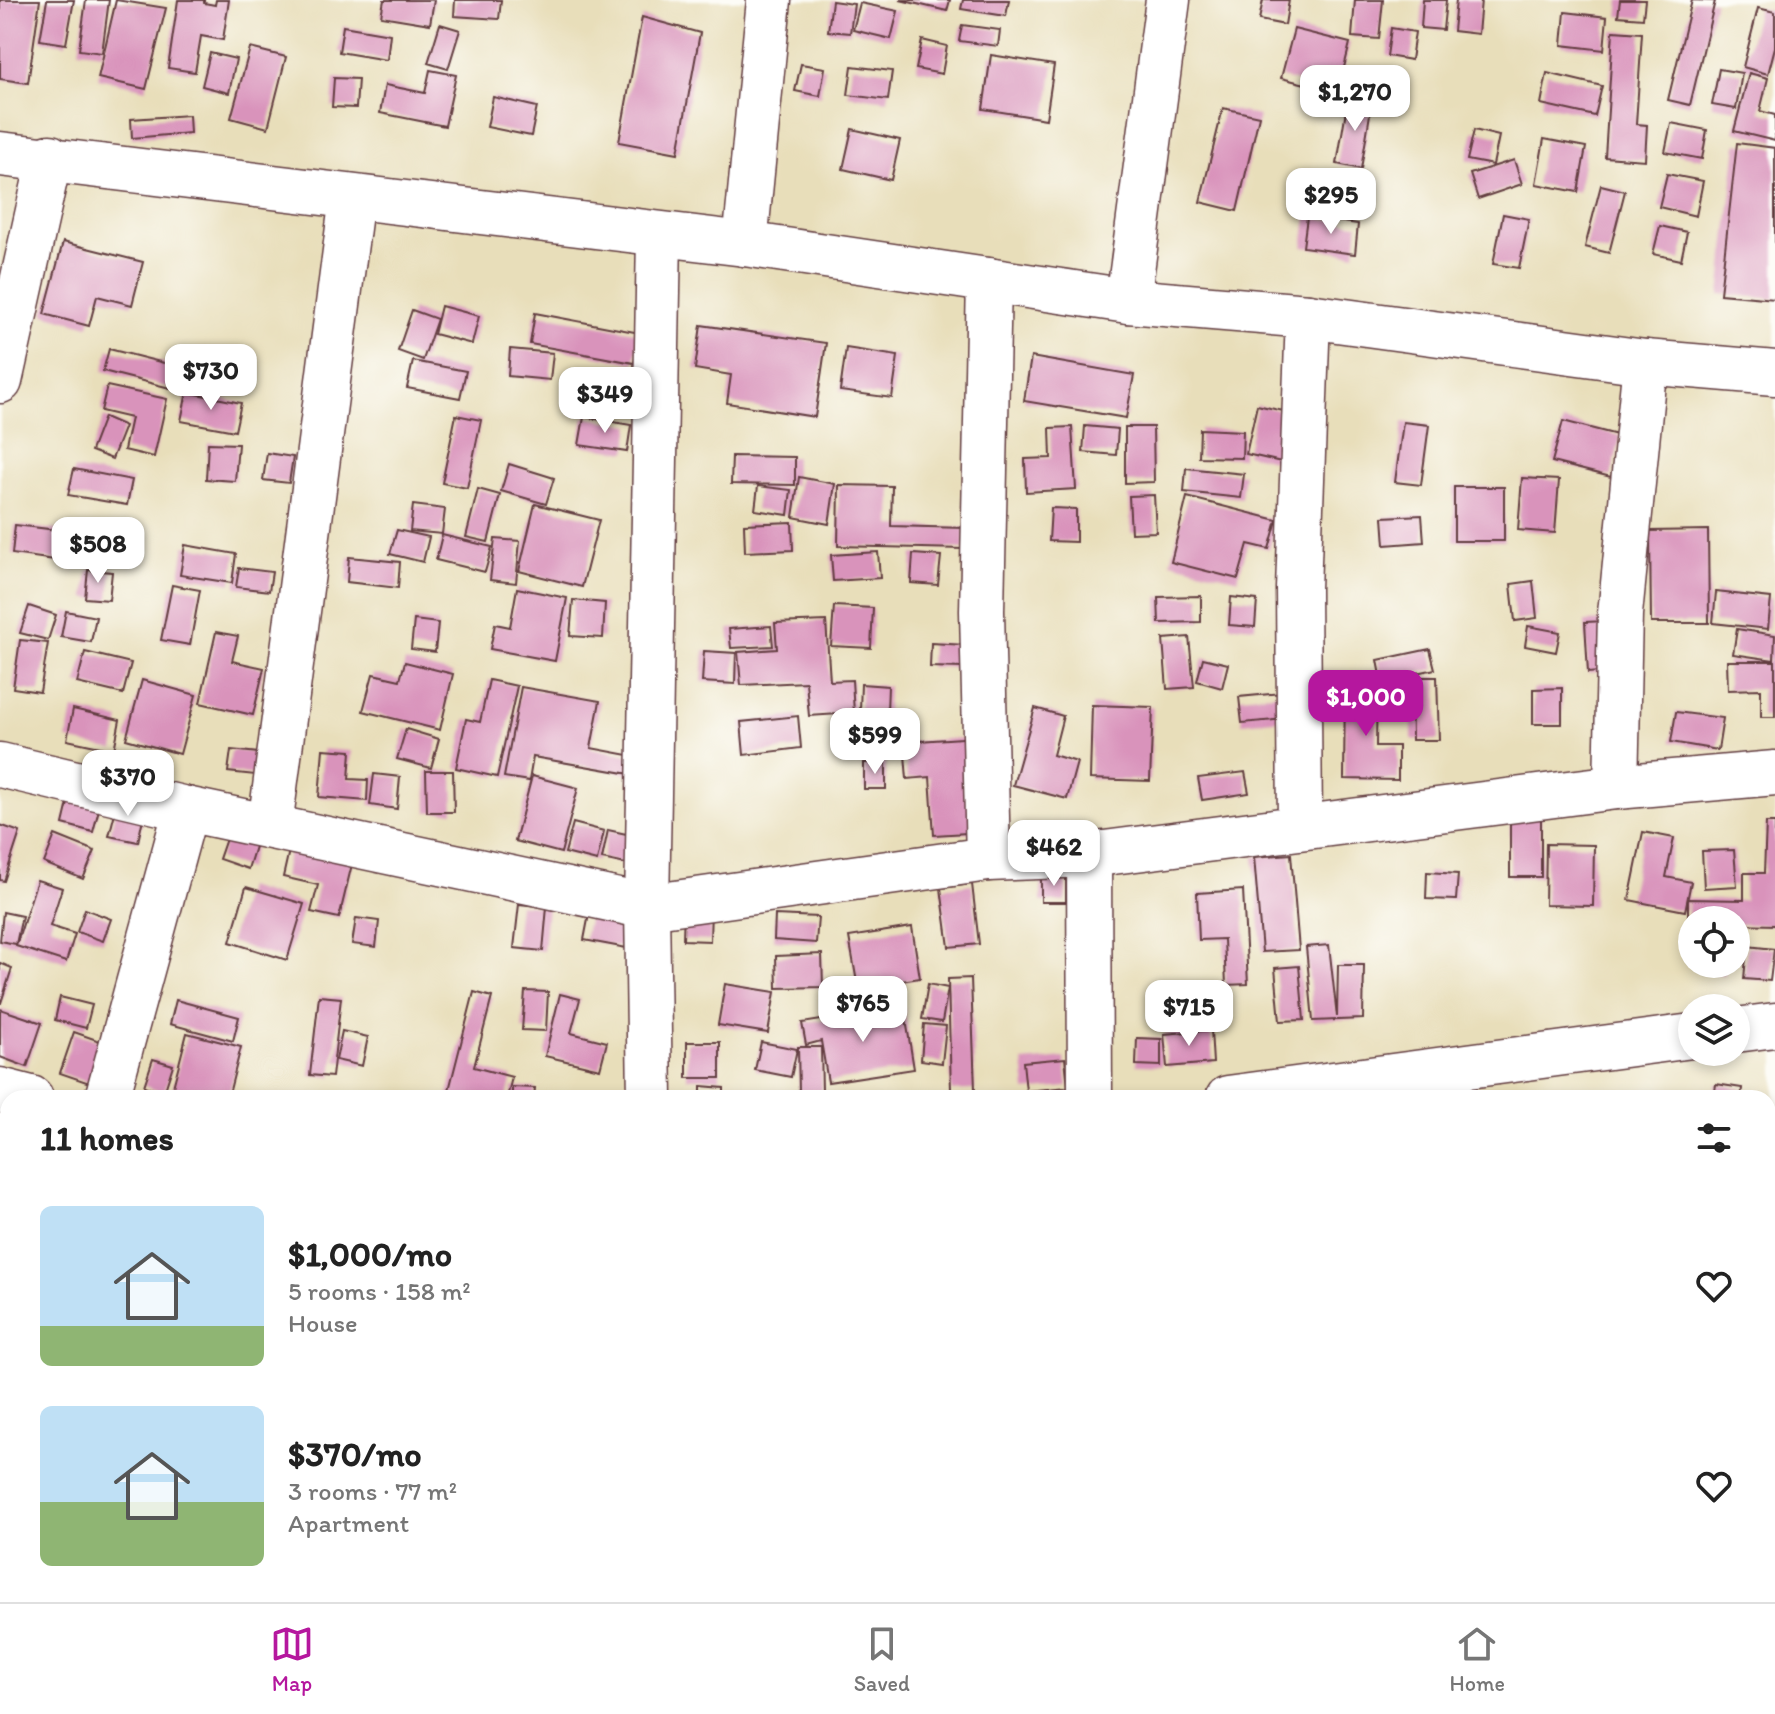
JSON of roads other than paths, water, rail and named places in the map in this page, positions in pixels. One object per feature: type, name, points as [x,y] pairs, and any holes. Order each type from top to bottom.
[{"type":"street","points":[[745,244],[769,0]]},
{"type":"street","points":[[1128,301],[1168,0]]},
{"type":"street","points":[[0,154],[50,157],[745,244],[1128,301],[1308,316],[1645,362],[1775,373]]},
{"type":"street","points":[[0,381],[50,157]]},
{"type":"street","points":[[270,826],[352,197]]},
{"type":"street","points":[[650,1090],[647,907],[659,235]]},
{"type":"street","points":[[988,859],[982,611],[989,280]]},
{"type":"street","points":[[1300,827],[1298,589],[1308,316]]},
{"type":"street","points":[[1616,787],[1620,614],[1645,362]]},
{"type":"street","points":[[0,765],[186,809],[647,907],[988,859],[1089,855],[1616,787],[1775,773]]},
{"type":"street","points":[[109,1090],[186,809]]},
{"type":"street","points":[[1089,855],[1090,1090]]},
{"type":"street","points":[[1750,1028],[1775,1025]]},
{"type":"street","points":[[1288,1090],[1678,1038]]}]
